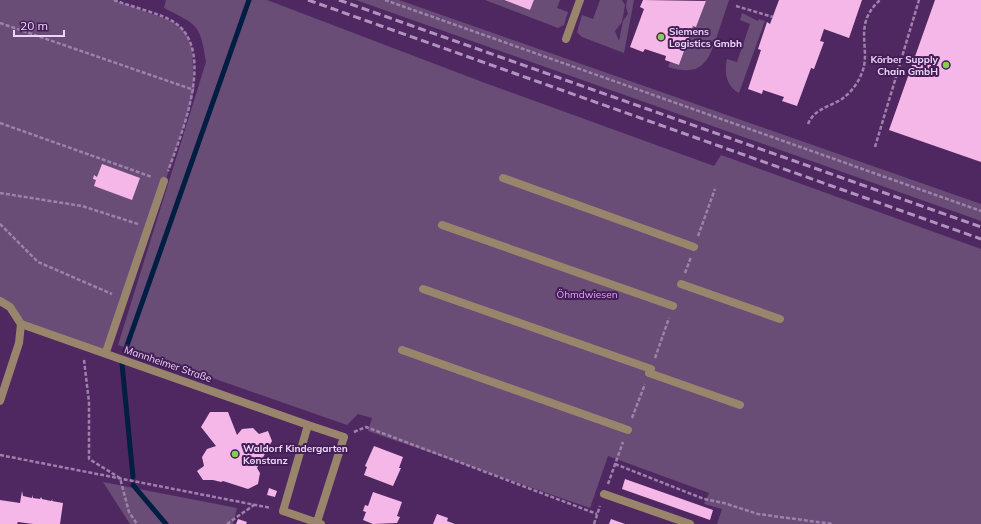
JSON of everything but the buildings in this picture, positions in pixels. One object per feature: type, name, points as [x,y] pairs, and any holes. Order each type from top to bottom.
[{"type":"street","points":[[566,39],[580,0]]},
{"type":"street","points":[[503,178],[694,246]]},
{"type":"street","points":[[106,352],[164,181]]},
{"type":"street","points":[[442,225],[673,306]]},
{"type":"street","points":[[681,284],[780,318]]},
{"type":"street","points":[[423,289],[740,405]]},
{"type":"street","points":[[0,300],[10,308],[21,324],[19,343],[0,401]]},
{"type":"street","name":"Mannheimer Straße","points":[[21,324],[106,352],[344,436],[319,523],[283,511]]},
{"type":"street","points":[[402,350],[628,430]]},
{"type":"street","points":[[283,511],[308,424]]},
{"type":"street","points":[[604,494],[690,524]]},
{"type":"path","points":[[0,123],[164,181],[185,124],[194,90],[192,47],[186,32],[174,22],[114,0]]},
{"type":"path","points":[[385,0],[981,211]]},
{"type":"path","points":[[808,124],[811,116],[842,99],[855,87],[862,74],[865,61],[863,33],[873,6],[880,0]]},
{"type":"path","points":[[875,147],[919,0]]},
{"type":"path","points":[[736,6],[773,17]]},
{"type":"path","points":[[0,23],[194,90]]},
{"type":"path","points":[[0,193],[82,206],[148,227]]},
{"type":"path","points":[[0,224],[38,262],[124,300]]},
{"type":"path","points":[[82,345],[89,402],[89,458],[120,478],[129,512],[137,524]]},
{"type":"path","points":[[366,427],[598,514]]},
{"type":"path","points":[[0,455],[283,511]]},
{"type":"path","points":[[615,464],[704,499],[724,503],[758,514],[833,524]]},
{"type":"path","points":[[226,524],[255,505]]},
{"type":"green space","points":[[0,0],[114,0],[174,22],[186,32],[192,47],[194,90],[185,124],[106,352],[21,324],[0,301]]},
{"type":"green space","name":"Öhmdwiesen","points":[[166,0],[267,0],[485,83],[714,166],[721,155],[981,249],[981,524],[717,524],[722,509],[704,504],[709,493],[608,456],[590,508],[368,431],[372,418],[358,414],[347,425],[118,345],[206,62],[199,32],[190,22],[164,8]]},
{"type":"green space","points":[[356,0],[399,0],[981,204],[981,221]]},
{"type":"green space","points":[[485,0],[503,0],[530,10],[534,0],[560,0],[557,8],[568,12],[564,25],[558,28]]},
{"type":"green space","points":[[600,0],[622,0],[625,5],[622,22],[615,31],[619,41],[623,21],[628,14],[626,7],[627,0],[634,0],[624,53],[582,37],[577,32],[582,15],[593,19]]},
{"type":"green space","points":[[704,0],[729,0],[710,54],[702,65],[696,69],[679,70],[668,67],[670,62],[679,65],[693,26],[696,27],[706,1]]},
{"type":"green space","points":[[742,13],[758,21],[759,19],[765,21],[739,93],[731,87],[727,78],[726,69],[727,59],[737,62],[750,24],[740,20]]},
{"type":"green space","points":[[103,482],[237,508],[233,524],[130,524]]},
{"type":"waterway","points":[[125,351],[249,0]]},
{"type":"waterway","points":[[122,364],[133,477]]},
{"type":"waterway","points":[[133,485],[166,524]]},
{"type":"railway","points":[[308,0],[981,239]]},
{"type":"railway","points":[[339,0],[981,227]]},
{"type":"place","name":"Siemens Logistics Gmbh","points":[[661,37]]},
{"type":"place","name":"Körber Supply Chain GmbH","points":[[946,65]]},
{"type":"place","name":"Waldorf Kindergarten Konstanz","points":[[235,454]]}]
